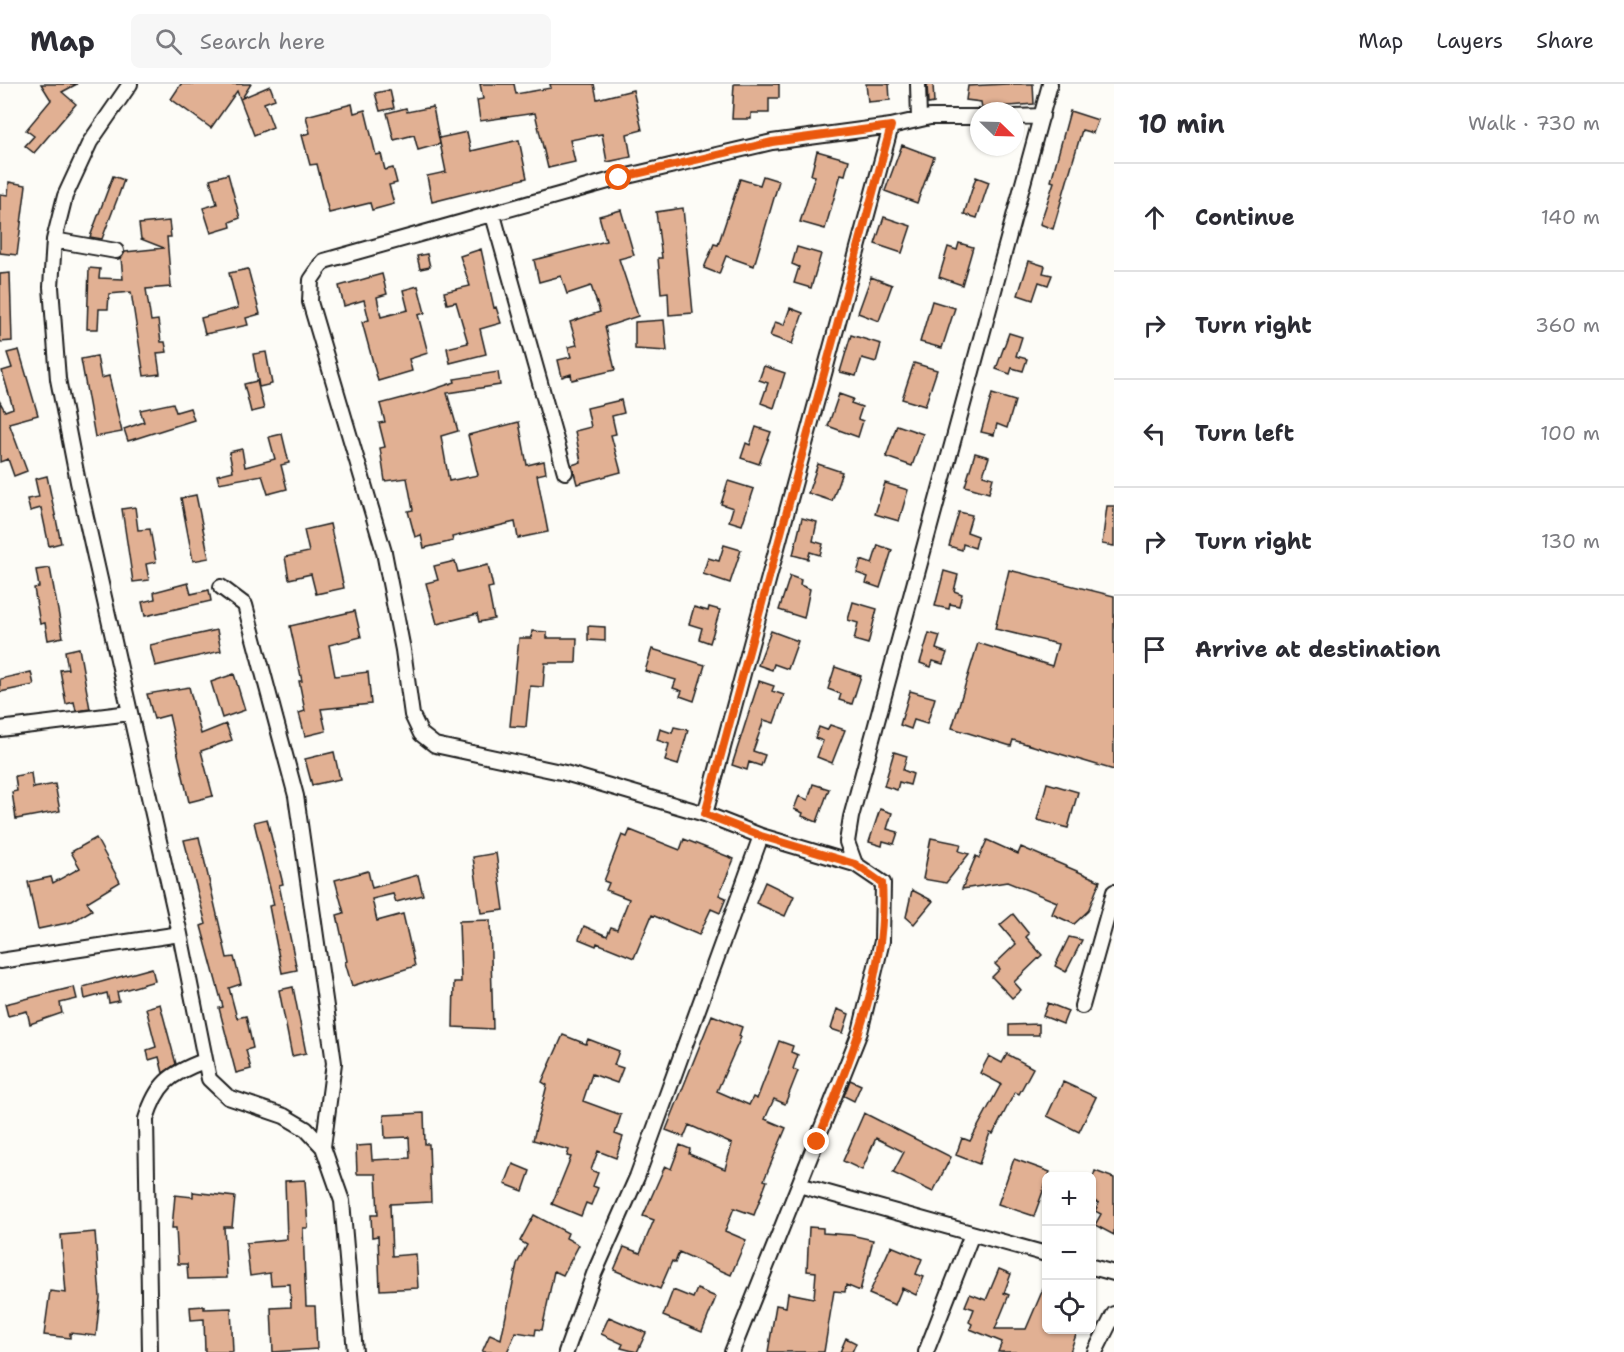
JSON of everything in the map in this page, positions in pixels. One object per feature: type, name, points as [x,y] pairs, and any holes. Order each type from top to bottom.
[{"type":"street","points":[[130,84],[90,142],[65,196],[54,240],[51,287],[58,379],[78,482],[180,934],[209,1079],[228,1097],[284,1116],[306,1129],[323,1147],[342,1201],[355,1352]]},
{"type":"street","points":[[918,84],[919,119]]},
{"type":"street","points":[[855,864],[847,842],[850,817],[1050,84]]},
{"type":"street","points":[[732,1352],[860,1032],[882,941],[882,883],[855,864],[761,836],[705,814],[565,773],[435,745],[421,735],[412,715],[403,650],[384,552],[310,302],[311,280],[324,261],[619,178],[772,142],[891,126],[919,119],[970,117]]},
{"type":"street","points":[[1024,117],[1042,117]]},
{"type":"street","points":[[705,814],[891,126]]},
{"type":"street","points":[[493,215],[565,472]]},
{"type":"street","points":[[54,240],[116,251]]},
{"type":"street","points":[[221,587],[244,605],[296,796],[334,1064],[323,1147]]},
{"type":"street","points":[[0,729],[130,713]]},
{"type":"street","points":[[566,1352],[594,1274],[637,1177],[761,836]]},
{"type":"street","points":[[1082,1006],[1114,892]]},
{"type":"street","points":[[0,961],[180,934]]},
{"type":"street","points":[[150,1352],[146,1119],[153,1095],[166,1080],[204,1061]]},
{"type":"street","points":[[799,1185],[1042,1253]]},
{"type":"street","points":[[926,1352],[972,1234]]},
{"type":"street","points":[[1096,1268],[1114,1273]]},
{"type":"street","points":[[1095,1352],[1114,1314]]},
{"type":"building","points":[[41,84],[77,84],[62,92],[76,104],[34,153],[25,146],[34,136],[26,130],[51,100]]},
{"type":"building","points":[[181,84],[251,84],[242,98],[270,86],[275,99],[264,103],[273,127],[254,135],[237,91],[211,128],[171,99]]},
{"type":"building","points":[[480,84],[514,84],[516,94],[551,88],[550,84],[594,84],[597,99],[633,90],[642,130],[627,134],[631,157],[607,162],[602,134],[570,140],[575,162],[548,168],[535,113],[480,121],[477,100],[483,99]]},
{"type":"building","points":[[734,84],[779,84],[779,98],[769,98],[769,113],[751,113],[751,119],[732,119]]},
{"type":"building","points":[[866,84],[889,84],[890,100],[868,102]]},
{"type":"building","points":[[927,84],[933,84],[934,103],[928,104]]},
{"type":"building","points":[[1033,84],[1034,104],[966,100],[968,86]]},
{"type":"building","points":[[390,90],[394,108],[380,111],[375,93]]},
{"type":"building","points":[[352,104],[354,113],[365,110],[376,155],[381,154],[385,170],[393,168],[397,183],[389,185],[394,204],[372,210],[370,203],[329,213],[317,164],[310,165],[302,135],[310,133],[306,116]]},
{"type":"building","points":[[433,107],[440,144],[418,150],[414,135],[394,140],[387,113],[406,108],[407,112]]},
{"type":"building","points":[[1070,111],[1098,120],[1093,133],[1082,130],[1053,229],[1040,224],[1054,182],[1051,181]]},
{"type":"building","points":[[467,132],[471,151],[519,140],[527,178],[432,202],[427,176],[446,172],[439,138]]},
{"type":"building","points":[[902,145],[934,157],[917,203],[885,191]]},
{"type":"building","points":[[817,151],[849,160],[845,175],[841,174],[825,229],[800,222],[815,176],[811,175]]},
{"type":"building","points":[[228,174],[240,218],[230,222],[231,227],[211,233],[203,208],[217,204],[210,179]]},
{"type":"building","points":[[113,176],[124,180],[118,197],[102,239],[90,237]]},
{"type":"building","points":[[763,176],[779,181],[754,266],[726,256],[719,274],[704,268],[714,244],[718,245],[740,179],[760,185]]},
{"type":"building","points":[[976,177],[989,182],[977,218],[964,214]]},
{"type":"building","points":[[9,182],[26,185],[17,255],[0,253],[0,194],[8,195]]},
{"type":"building","points":[[683,208],[693,313],[669,315],[668,292],[661,293],[658,258],[662,258],[656,212]]},
{"type":"building","points":[[621,210],[634,255],[619,259],[638,316],[605,327],[615,370],[572,380],[571,374],[562,377],[558,360],[571,357],[568,347],[577,345],[570,322],[600,312],[591,286],[567,294],[561,276],[539,282],[534,260],[606,241],[599,216]]},
{"type":"building","points":[[884,217],[911,226],[902,253],[875,244]]},
{"type":"building","points":[[169,221],[171,237],[167,237],[171,287],[146,289],[151,321],[158,320],[161,342],[165,342],[167,352],[157,353],[160,374],[144,376],[131,292],[109,294],[108,309],[99,309],[98,329],[87,329],[89,268],[100,269],[99,278],[123,279],[121,258],[125,252],[164,248],[141,239],[139,224]]},
{"type":"building","points":[[959,243],[973,247],[962,285],[939,277],[948,247],[957,250]]},
{"type":"building","points":[[797,247],[821,254],[811,288],[794,283],[799,267],[792,264]]},
{"type":"building","points":[[481,249],[494,308],[496,307],[501,323],[480,329],[486,354],[450,363],[447,348],[468,343],[456,302],[447,304],[444,292],[470,286],[460,256]]},
{"type":"building","points":[[427,254],[430,267],[420,269],[417,256]]},
{"type":"building","points":[[1029,261],[1045,266],[1043,273],[1052,275],[1048,285],[1039,282],[1033,300],[1018,295]]},
{"type":"building","points":[[248,269],[260,314],[246,318],[248,325],[205,334],[201,318],[238,308],[229,273]]},
{"type":"building","points":[[10,273],[12,341],[0,342],[0,274]]},
{"type":"building","points":[[382,274],[387,294],[377,297],[381,317],[408,310],[403,290],[418,286],[425,313],[418,315],[428,353],[409,359],[412,371],[378,381],[362,322],[369,320],[364,300],[344,306],[339,286]]},
{"type":"building","points":[[871,277],[892,285],[879,321],[858,313]]},
{"type":"building","points":[[932,301],[955,308],[942,348],[920,342]]},
{"type":"building","points":[[790,308],[803,313],[792,344],[770,336],[775,322],[784,325]]},
{"type":"building","points":[[664,320],[667,351],[635,349],[635,322]]},
{"type":"building","points":[[1009,333],[1022,337],[1016,356],[1027,359],[1023,371],[1012,368],[1010,374],[996,369]]},
{"type":"building","points":[[851,335],[881,344],[876,362],[862,358],[856,376],[840,372]]},
{"type":"building","points":[[19,350],[38,415],[9,423],[27,471],[14,476],[8,459],[0,462],[0,402],[5,411],[13,408],[2,371],[12,368],[7,353]]},
{"type":"building","points":[[266,352],[272,384],[259,387],[253,354]]},
{"type":"building","points":[[97,356],[101,378],[109,376],[122,432],[95,437],[81,359]]},
{"type":"building","points":[[914,363],[937,370],[925,406],[902,399]]},
{"type":"building","points":[[764,366],[785,373],[774,408],[761,403],[768,383],[759,380]]},
{"type":"building","points":[[498,372],[500,385],[447,393],[458,431],[441,436],[449,481],[478,475],[468,435],[519,422],[527,465],[544,461],[546,473],[537,475],[548,532],[518,538],[515,522],[452,537],[453,541],[424,548],[421,535],[415,537],[408,511],[413,510],[407,478],[385,481],[380,448],[385,447],[379,423],[385,422],[380,404],[429,391],[455,382],[454,379]]},
{"type":"building","points":[[257,381],[264,409],[251,412],[244,384]]},
{"type":"building","points":[[839,394],[853,399],[851,403],[862,407],[858,419],[863,421],[858,437],[828,426]]},
{"type":"building","points":[[992,394],[1015,401],[1007,428],[997,424],[994,435],[981,432]]},
{"type":"building","points":[[621,400],[624,413],[612,416],[616,434],[611,435],[621,472],[577,484],[572,465],[581,462],[575,431],[591,427],[587,408]]},
{"type":"building","points":[[173,403],[176,412],[190,408],[194,420],[128,441],[124,429],[144,422],[140,410]]},
{"type":"building","points":[[897,425],[923,434],[912,466],[886,457]]},
{"type":"building","points":[[756,427],[771,432],[759,464],[741,458],[746,443],[750,445]]},
{"type":"building","points":[[282,434],[289,463],[281,465],[287,489],[268,494],[262,475],[219,483],[217,475],[233,471],[229,452],[242,449],[245,467],[275,459],[269,437]]},
{"type":"building","points":[[975,453],[989,457],[983,475],[993,478],[989,493],[965,486]]},
{"type":"building","points":[[818,464],[842,472],[832,501],[808,493]]},
{"type":"building","points":[[47,476],[61,543],[49,546],[41,508],[30,511],[27,499],[39,497],[35,479]]},
{"type":"building","points":[[728,481],[754,489],[742,525],[729,521],[733,508],[721,504]]},
{"type":"building","points":[[885,483],[908,490],[899,521],[875,514]]},
{"type":"building","points":[[196,495],[209,558],[193,561],[181,498]]},
{"type":"building","points":[[1107,506],[1114,506],[1114,546],[1102,544]]},
{"type":"building","points":[[135,507],[138,530],[150,529],[156,562],[146,564],[149,580],[133,582],[122,509]]},
{"type":"building","points":[[959,512],[972,515],[967,532],[978,536],[975,548],[963,544],[962,550],[949,546]]},
{"type":"building","points":[[802,518],[817,522],[813,541],[823,544],[820,555],[810,552],[808,559],[793,555]]},
{"type":"building","points":[[330,524],[344,588],[316,594],[311,574],[289,579],[285,557],[309,552],[304,530]]},
{"type":"building","points":[[724,545],[741,550],[730,583],[703,574],[708,558],[719,561]]},
{"type":"building","points":[[878,545],[892,550],[880,588],[866,583],[868,577],[857,573],[861,560],[872,564]]},
{"type":"building","points":[[455,561],[458,572],[488,565],[493,587],[488,588],[494,619],[479,622],[477,614],[437,624],[426,583],[438,580],[434,566]]},
{"type":"building","points":[[50,568],[63,637],[48,640],[45,623],[40,624],[34,588],[39,587],[36,570]]},
{"type":"building","points":[[1009,570],[1114,596],[1114,770],[1013,740],[1011,746],[952,728],[978,643],[1052,666],[1058,644],[995,629]]},
{"type":"building","points":[[944,571],[958,575],[954,591],[962,594],[959,606],[950,604],[949,609],[935,606]]},
{"type":"building","points":[[790,576],[801,580],[800,585],[810,589],[804,618],[779,610]]},
{"type":"building","points":[[188,583],[191,594],[209,590],[211,601],[145,616],[142,602],[155,599],[154,592]]},
{"type":"building","points":[[853,602],[877,609],[868,644],[854,640],[858,623],[848,620]]},
{"type":"building","points":[[694,607],[708,611],[709,607],[720,610],[710,643],[699,639],[702,628],[689,624]]},
{"type":"building","points":[[355,611],[361,637],[329,645],[335,676],[368,672],[371,704],[321,709],[326,731],[305,736],[299,713],[305,711],[299,681],[302,681],[290,626]]},
{"type":"building","points":[[588,626],[605,627],[605,641],[588,640]]},
{"type":"building","points":[[217,630],[221,651],[155,666],[150,645]]},
{"type":"building","points":[[532,631],[547,632],[547,638],[577,638],[576,663],[545,663],[543,687],[530,686],[526,727],[510,726],[519,638],[531,638]]},
{"type":"building","points":[[771,631],[798,641],[788,669],[774,664],[772,670],[758,665]]},
{"type":"building","points":[[929,633],[940,636],[936,649],[947,653],[943,664],[933,661],[931,667],[920,663]]},
{"type":"building","points":[[79,648],[90,709],[76,711],[74,702],[66,704],[60,670],[68,669],[65,651]]},
{"type":"building","points":[[652,649],[705,665],[694,701],[680,696],[682,691],[673,688],[676,680],[645,671]]},
{"type":"building","points":[[835,667],[861,676],[852,704],[839,700],[841,694],[828,689]]},
{"type":"building","points":[[31,672],[34,685],[0,692],[0,679]]},
{"type":"building","points":[[234,674],[245,710],[222,718],[211,682]]},
{"type":"building","points":[[759,681],[774,686],[772,691],[784,695],[774,723],[764,720],[753,751],[765,755],[761,766],[749,762],[747,770],[732,765]]},
{"type":"building","points":[[189,687],[201,734],[226,724],[232,740],[201,751],[213,796],[189,802],[169,715],[154,719],[147,694]]},
{"type":"building","points":[[910,691],[935,698],[927,724],[914,720],[911,729],[900,725]]},
{"type":"building","points":[[830,725],[845,730],[832,763],[817,757],[823,741],[815,738],[819,727],[827,730]]},
{"type":"building","points":[[674,727],[688,730],[678,765],[665,761],[669,744],[657,740],[660,729],[672,733]]},
{"type":"building","points":[[334,752],[340,779],[312,785],[305,759]]},
{"type":"building","points":[[894,752],[907,756],[903,770],[913,774],[910,785],[899,782],[897,790],[884,786]]},
{"type":"building","points":[[31,773],[33,788],[55,784],[60,811],[16,819],[12,792],[17,791],[15,776]]},
{"type":"building","points":[[1047,783],[1078,792],[1068,828],[1037,820]]},
{"type":"building","points":[[813,784],[829,789],[817,822],[802,816],[803,813],[794,809],[799,796],[808,800]]},
{"type":"building","points":[[880,809],[892,813],[887,829],[898,832],[894,844],[883,841],[882,846],[869,842]]},
{"type":"building","points":[[267,819],[283,884],[279,885],[297,970],[282,973],[269,906],[274,905],[254,822]]},
{"type":"building","points":[[630,830],[680,850],[684,839],[734,859],[719,895],[726,898],[720,913],[711,909],[699,935],[652,915],[634,958],[597,943],[596,946],[579,939],[584,926],[607,936],[611,927],[617,929],[629,899],[606,890],[609,883],[604,881],[622,835],[627,837]]},
{"type":"building","points":[[199,837],[227,958],[234,957],[241,984],[229,988],[237,1018],[246,1016],[253,1048],[246,1050],[251,1069],[236,1073],[219,1008],[223,1007],[201,926],[206,924],[184,840]]},
{"type":"building","points":[[96,838],[120,882],[87,902],[92,910],[72,922],[38,929],[28,882],[51,877],[53,883],[80,868],[71,852]]},
{"type":"building","points":[[931,838],[961,844],[959,851],[969,854],[946,883],[923,879]]},
{"type":"building","points":[[987,840],[1018,854],[1021,847],[1100,881],[1088,911],[1074,924],[1052,914],[1057,902],[1007,882],[962,889],[976,856],[979,858]]},
{"type":"building","points":[[496,853],[504,910],[481,913],[473,857]]},
{"type":"building","points":[[368,871],[372,888],[418,875],[423,895],[396,902],[393,894],[372,899],[377,921],[403,914],[415,966],[352,986],[345,962],[347,961],[337,915],[344,913],[335,880]]},
{"type":"building","points":[[765,882],[794,896],[785,916],[756,903]]},
{"type":"building","points":[[912,890],[933,901],[914,924],[906,917]]},
{"type":"building","points":[[1013,914],[1029,934],[1026,937],[1042,955],[1014,982],[1021,990],[1012,998],[992,977],[1000,969],[995,964],[1016,944],[1000,925]]},
{"type":"building","points":[[490,920],[493,1029],[453,1027],[454,982],[461,982],[459,921]]},
{"type":"building","points":[[1069,937],[1082,940],[1066,972],[1055,966]]},
{"type":"building","points":[[152,968],[155,981],[117,992],[119,1001],[109,1003],[107,993],[85,999],[83,987]]},
{"type":"building","points":[[74,987],[77,999],[60,1003],[62,1013],[30,1024],[27,1011],[8,1016],[5,1004]]},
{"type":"building","points":[[293,987],[306,1053],[292,1056],[279,990]]},
{"type":"building","points":[[1048,1003],[1068,1011],[1063,1024],[1043,1016]]},
{"type":"building","points":[[160,1004],[176,1064],[163,1073],[159,1057],[149,1060],[147,1050],[156,1047],[146,1008]]},
{"type":"building","points":[[837,1009],[849,1014],[843,1033],[831,1029]]},
{"type":"building","points":[[712,1015],[742,1027],[739,1036],[741,1037],[717,1091],[749,1105],[753,1097],[757,1099],[779,1041],[793,1046],[791,1052],[798,1055],[793,1069],[798,1071],[785,1104],[774,1099],[765,1119],[786,1128],[764,1180],[767,1181],[754,1215],[734,1208],[725,1231],[746,1240],[731,1275],[679,1252],[675,1263],[672,1261],[660,1289],[614,1270],[624,1247],[640,1253],[654,1220],[643,1216],[665,1166],[671,1169],[680,1145],[690,1149],[689,1154],[725,1169],[732,1144],[689,1125],[684,1137],[666,1130]]},
{"type":"building","points":[[1039,1024],[1039,1035],[1009,1035],[1009,1025]]},
{"type":"building","points":[[563,1035],[586,1044],[588,1039],[619,1051],[614,1065],[623,1068],[617,1083],[592,1074],[583,1101],[621,1115],[615,1134],[623,1137],[616,1158],[598,1151],[591,1170],[598,1173],[593,1186],[598,1188],[591,1205],[586,1203],[581,1216],[552,1204],[571,1157],[567,1156],[569,1150],[533,1140],[547,1085],[542,1082]]},
{"type":"building","points":[[1007,1054],[1033,1068],[1019,1094],[1015,1092],[993,1134],[990,1133],[979,1164],[956,1155],[962,1138],[970,1141],[1001,1084],[980,1073],[989,1056],[1002,1063]]},
{"type":"building","points":[[850,1080],[861,1085],[854,1101],[844,1096]]},
{"type":"building","points":[[1063,1082],[1096,1097],[1079,1132],[1047,1116]]},
{"type":"building","points":[[424,1113],[425,1144],[429,1144],[431,1202],[390,1204],[392,1256],[416,1254],[418,1288],[380,1290],[378,1236],[372,1237],[371,1215],[378,1215],[376,1174],[357,1174],[356,1146],[371,1145],[372,1160],[410,1158],[409,1137],[385,1138],[384,1115]]},
{"type":"building","points":[[864,1113],[951,1157],[933,1192],[893,1173],[904,1152],[876,1138],[862,1170],[843,1161]]},
{"type":"building","points":[[1014,1159],[1050,1172],[1042,1172],[1042,1194],[1034,1216],[998,1204]]},
{"type":"building","points":[[513,1164],[530,1171],[523,1191],[505,1184]]},
{"type":"building","points":[[1095,1172],[1114,1178],[1114,1235],[1096,1226],[1101,1214],[1096,1212],[1099,1203],[1096,1202]]},
{"type":"building","points":[[305,1180],[308,1228],[303,1228],[306,1306],[315,1306],[317,1349],[273,1352],[271,1308],[291,1307],[290,1284],[271,1285],[270,1273],[250,1276],[246,1243],[287,1239],[285,1181]]},
{"type":"building","points":[[193,1192],[235,1197],[232,1227],[224,1227],[227,1278],[188,1279],[187,1264],[178,1264],[176,1228],[172,1228],[175,1195],[193,1197]]},
{"type":"building","points":[[534,1215],[568,1233],[566,1238],[579,1245],[563,1275],[554,1271],[542,1330],[536,1329],[535,1335],[516,1332],[507,1352],[482,1352],[490,1334],[501,1339],[517,1264],[527,1245],[520,1241]]},
{"type":"building","points":[[809,1227],[823,1228],[823,1233],[851,1235],[873,1240],[860,1291],[846,1285],[845,1292],[834,1291],[824,1352],[768,1352],[776,1305],[786,1307],[788,1293],[814,1298],[816,1272],[807,1271]]},
{"type":"building","points":[[95,1232],[100,1297],[96,1336],[70,1333],[70,1338],[44,1335],[50,1291],[66,1293],[61,1235]]},
{"type":"building","points":[[891,1246],[922,1259],[916,1274],[924,1277],[916,1295],[902,1288],[895,1305],[869,1294]]},
{"type":"building","points":[[999,1269],[1011,1274],[1004,1293],[1009,1295],[995,1329],[1026,1329],[1042,1292],[1042,1334],[1076,1334],[1070,1352],[998,1352],[1002,1342],[970,1329],[972,1324],[969,1322],[974,1309],[965,1306],[970,1294],[986,1300]]},
{"type":"building","points":[[697,1289],[716,1297],[702,1332],[663,1316],[673,1290],[693,1298]]},
{"type":"building","points":[[204,1306],[204,1309],[231,1308],[233,1352],[205,1352],[204,1319],[191,1320],[190,1307]]},
{"type":"building","points":[[609,1317],[646,1333],[637,1352],[621,1348],[623,1344],[601,1334]]},
{"type":"building","points":[[846,1338],[856,1343],[852,1352],[840,1352]]},
{"type":"route","points":[[619,178],[772,142],[891,126],[705,814],[761,836],[855,864],[882,883],[884,906],[882,941],[860,1032],[817,1142]]}]
